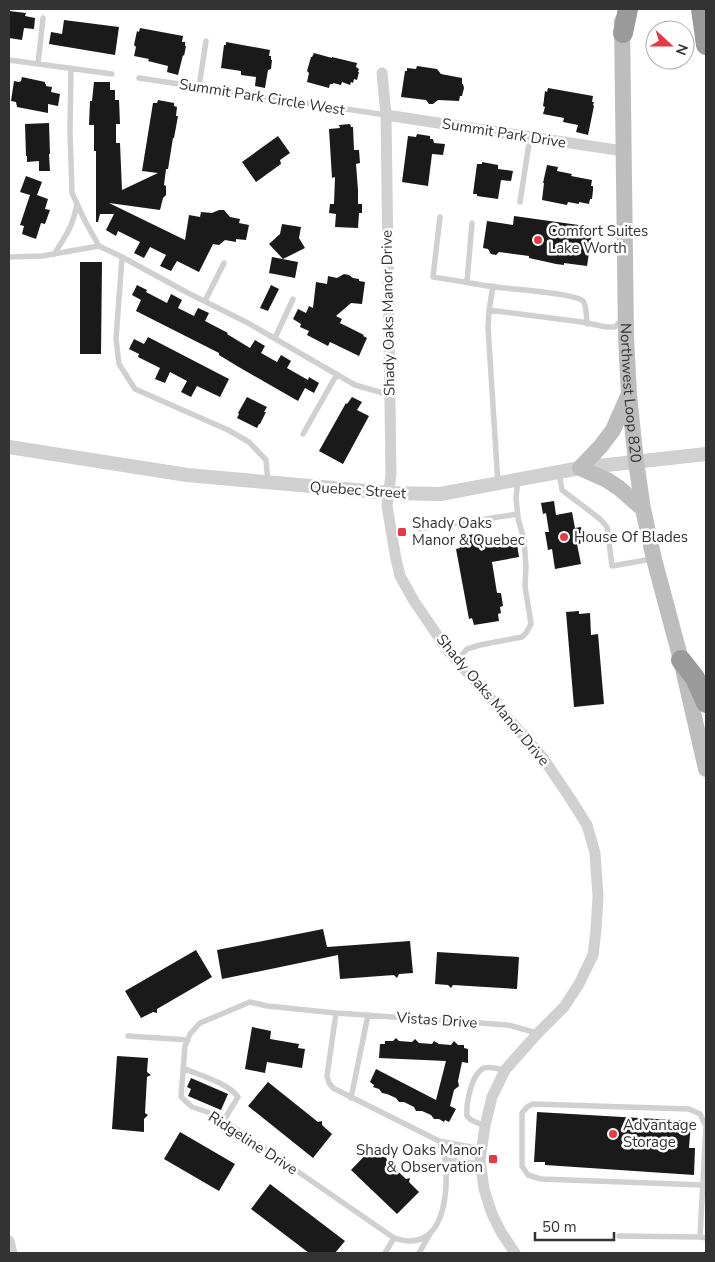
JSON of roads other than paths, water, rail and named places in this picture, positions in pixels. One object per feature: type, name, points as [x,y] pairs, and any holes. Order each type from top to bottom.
[{"type":"highway","points":[[623,33],[628,9]]},
{"type":"highway","points":[[701,9],[706,45]]},
{"type":"highway","points":[[681,660],[695,678],[706,704]]},
{"type":"main road","name":"Northwest Loop 820","points":[[622,9],[625,316],[629,395],[636,462],[643,509],[654,559],[681,660],[706,769]]},
{"type":"main road","points":[[629,395],[613,430],[580,468],[607,480],[643,509]]},
{"type":"street","name":"Shady Oaks Manor Drive","points":[[382,73],[386,115],[391,474],[387,506],[400,576],[414,601],[446,648],[544,758],[587,825],[595,853],[598,896],[593,955],[579,984],[564,1007],[505,1070],[492,1097],[485,1126],[481,1164],[484,1189],[492,1214],[501,1232],[516,1253]]},
{"type":"street","name":"Summit Park Drive","points":[[386,115],[624,151]]},
{"type":"street","name":"Quebec Street","points":[[9,447],[187,475],[389,493],[440,494],[580,468],[706,454]]},
{"type":"street","points":[[9,1241],[12,1253]]},
{"type":"lane","points":[[38,64],[43,18]]},
{"type":"lane","points":[[199,87],[206,41]]},
{"type":"lane","points":[[9,60],[112,74]]},
{"type":"lane","points":[[71,68],[70,131],[72,193],[99,246]]},
{"type":"lane","name":"Summit Park Circle West","points":[[139,78],[386,115]]},
{"type":"lane","points":[[520,202],[530,137]]},
{"type":"lane","points":[[54,254],[74,219],[77,203]]},
{"type":"lane","points":[[440,217],[433,277],[560,294],[582,300],[587,324]]},
{"type":"lane","points":[[467,282],[472,223]]},
{"type":"lane","points":[[9,257],[42,256],[99,246],[248,323],[355,385],[390,395]]},
{"type":"lane","points":[[122,257],[116,340],[120,364],[134,389],[228,430],[249,442],[266,460],[268,483]]},
{"type":"lane","points":[[204,301],[224,263]]},
{"type":"lane","points":[[493,286],[488,310],[488,327],[498,484]]},
{"type":"lane","points":[[275,338],[293,299]]},
{"type":"lane","points":[[488,310],[606,327],[615,326],[625,316]]},
{"type":"lane","points":[[303,434],[337,374]]},
{"type":"lane","points":[[559,472],[562,490],[600,519],[607,527],[612,566],[654,559]]},
{"type":"lane","points":[[457,660],[467,649],[480,644],[522,637],[531,624],[525,586],[524,540],[516,498],[518,480]]},
{"type":"lane","points":[[419,529],[518,514]]},
{"type":"lane","name":"Ridgeline Drive","points":[[336,1014],[267,1006],[250,1002],[200,1023],[190,1034],[185,1046],[181,1097],[192,1107],[216,1115],[224,1120],[394,1238]]},
{"type":"lane","points":[[336,1014],[327,1076],[333,1088],[439,1141],[482,1149]]},
{"type":"lane","name":"Vistas Drive","points":[[336,1014],[508,1025],[537,1034]]},
{"type":"lane","points":[[352,1098],[368,1015]]},
{"type":"lane","points":[[128,1036],[188,1040]]},
{"type":"lane","points":[[183,1068],[220,1084],[234,1092],[238,1097],[224,1120]]},
{"type":"lane","points":[[485,1126],[471,1120],[467,1116],[466,1109],[472,1084],[476,1075],[484,1068],[505,1070]]},
{"type":"lane","points":[[619,1236],[703,1237],[706,1126],[700,1114],[689,1109],[533,1104],[527,1107],[522,1113],[522,1166],[528,1175],[541,1179],[703,1185]]},
{"type":"lane","points":[[419,1253],[439,1223],[445,1204],[446,1160],[439,1141]]},
{"type":"lane","points":[[446,1160],[481,1164]]},
{"type":"lane","points":[[385,1253],[394,1238],[403,1241],[419,1240],[432,1233]]},
{"type":"place","name":"Comfort Suites Lake Worth","points":[[538,240]]},
{"type":"place","name":"Shady Oaks Manor & Quebec","points":[[402,532]]},
{"type":"place","name":"House Of Blades","points":[[564,537]]},
{"type":"place","name":"Advantage Storage","points":[[613,1134]]},
{"type":"place","name":"Shady Oaks Manor & Observation","points":[[493,1159]]}]
